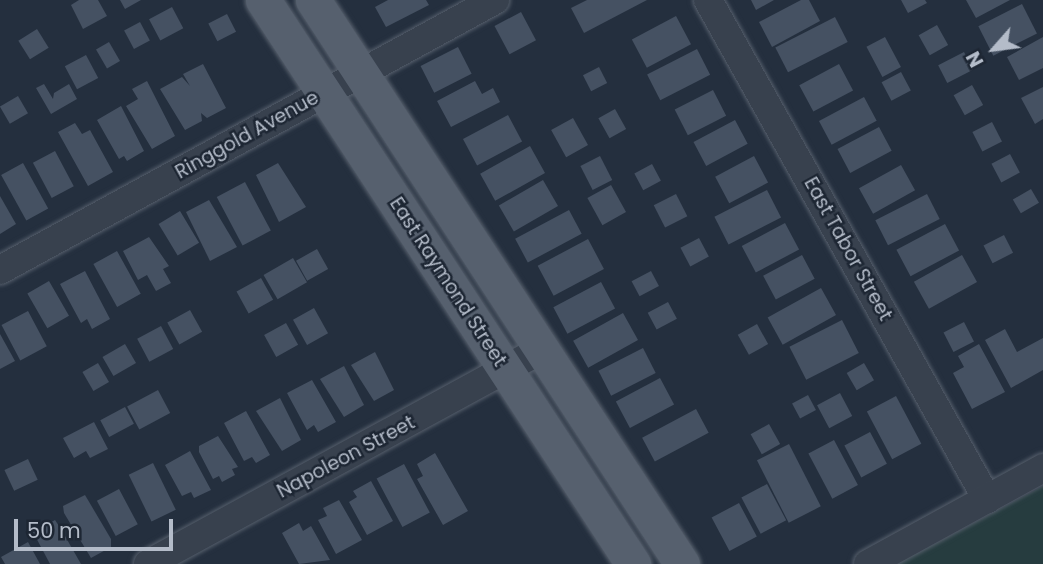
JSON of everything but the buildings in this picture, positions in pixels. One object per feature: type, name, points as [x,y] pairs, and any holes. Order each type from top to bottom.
[{"type":"main road","name":"East Raymond Street","points":[[263,0],[633,564]]},
{"type":"main road","points":[[313,0],[682,564]]},
{"type":"street","name":"Ringgold Avenue","points":[[0,270],[495,0]]},
{"type":"street","name":"East Tabor Street","points":[[708,0],[987,499]]},
{"type":"street","name":"Napoleon Street","points":[[148,564],[543,349]]},
{"type":"street","points":[[868,564],[1043,468]]},
{"type":"green space","points":[[1043,486],[1043,564],[897,564]]}]
